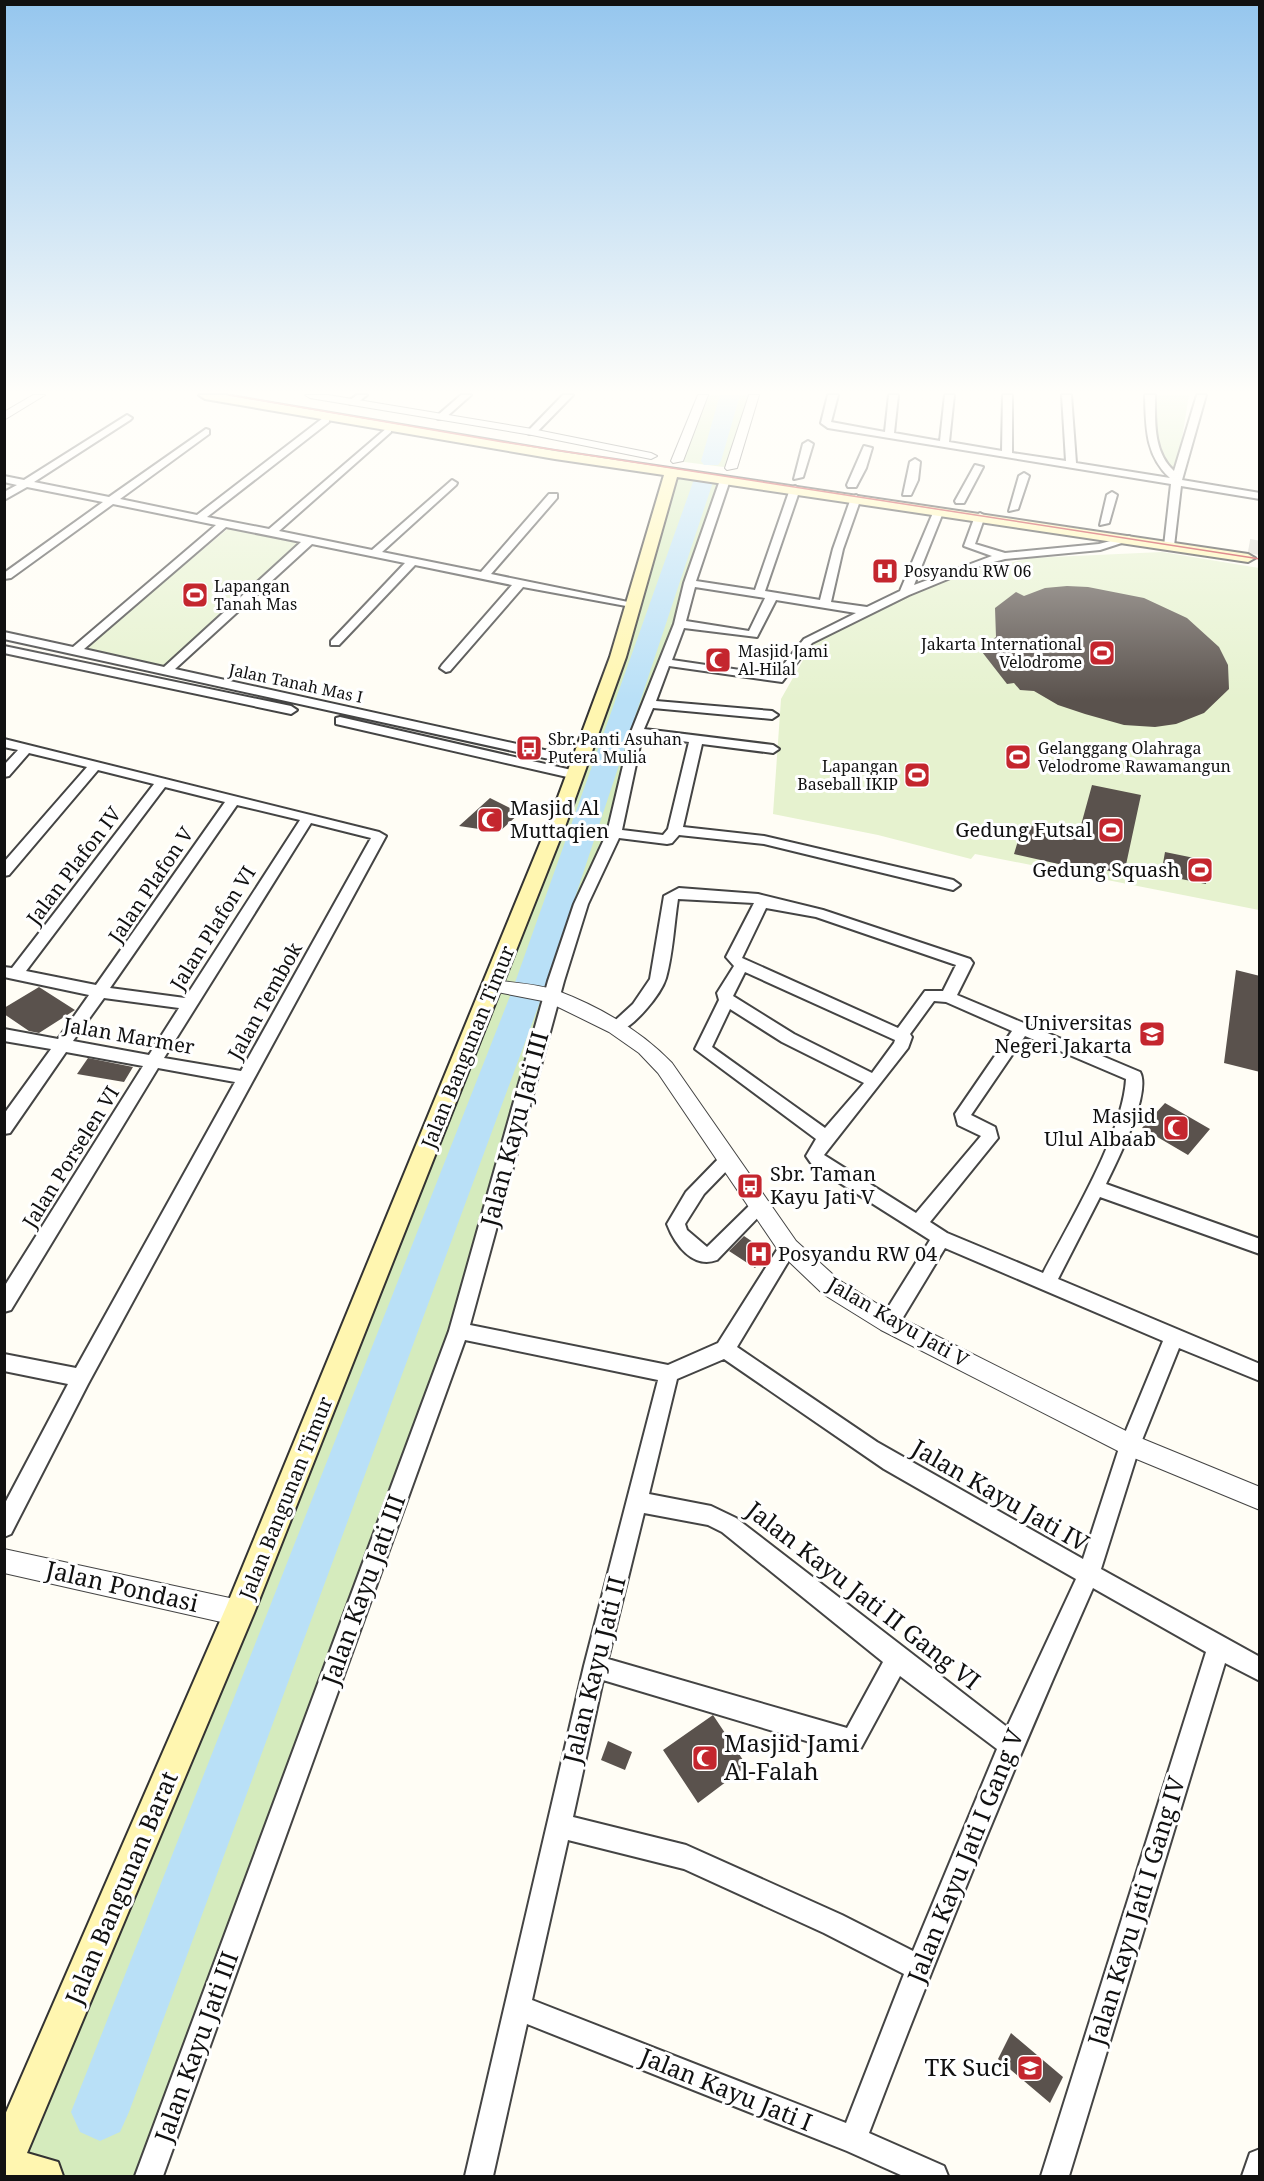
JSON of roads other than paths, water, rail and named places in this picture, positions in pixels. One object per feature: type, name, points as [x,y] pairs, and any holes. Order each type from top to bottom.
[{"type":"main road","name":"Jalan Bangunan Timur","points":[[239,1613],[498,987],[618,657],[671,497]]},
{"type":"main road","points":[[871,497],[939,510],[1129,539],[1170,540]]},
{"type":"main road","points":[[932,497],[1104,523],[1170,540],[1248,552]]},
{"type":"main road","name":"Jalan Bangunan Barat","points":[[17,2169],[239,1613]]},
{"type":"street","points":[[96,497],[223,524],[485,574],[633,606]]},
{"type":"street","points":[[7,576],[116,497]]},
{"type":"street","points":[[198,519],[227,497]]},
{"type":"street","points":[[272,532],[312,497]]},
{"type":"street","points":[[375,553],[437,497]]},
{"type":"street","points":[[485,574],[552,497]]},
{"type":"street","name":"Jalan Kayu Jati III","points":[[148,2176],[459,1331],[549,995],[581,904],[614,833],[637,732],[680,624],[715,497]]},
{"type":"street","points":[[759,594],[791,497]]},
{"type":"street","points":[[825,604],[850,497]]},
{"type":"street","points":[[960,501],[962,497]]},
{"type":"street","points":[[1013,509],[1017,497]]},
{"type":"street","points":[[1104,523],[1111,497]]},
{"type":"street","points":[[1170,540],[1174,497]]},
{"type":"street","points":[[905,593],[939,510]]},
{"type":"street","points":[[980,516],[969,546],[1005,556]]},
{"type":"street","points":[[75,651],[223,524]]},
{"type":"street","points":[[663,662],[778,679],[808,640],[905,593],[978,563],[1005,556],[1100,547],[1129,539]]},
{"type":"street","points":[[166,671],[310,540]]},
{"type":"street","points":[[335,643],[414,560]]},
{"type":"street","points":[[447,668],[521,582]]},
{"type":"street","points":[[690,584],[869,611]]},
{"type":"street","points":[[680,624],[753,635],[772,596]]},
{"type":"street","name":"Jalan Tanah Mas I","points":[[4,636],[166,671],[578,768]]},
{"type":"street","name":"Jalan Tanah Mas I","points":[[4,649],[578,768]]},
{"type":"street","points":[[647,704],[771,716]]},
{"type":"street","points":[[637,732],[696,741],[773,748]]},
{"type":"street","points":[[614,833],[667,840],[675,830],[696,741]]},
{"type":"street","name":"Jalan Tembok","points":[[4,742],[163,781],[233,801],[378,835],[378,839],[81,1378],[4,1527]]},
{"type":"street","points":[[4,773],[27,748]]},
{"type":"street","points":[[4,872],[95,766]]},
{"type":"street","name":"Jalan Plafon IV","points":[[10,973],[163,781]]},
{"type":"street","name":"Jalan Plafon V","points":[[4,1128],[102,992],[233,801]]},
{"type":"street","name":"Jalan Plafon VI","points":[[154,1062],[308,818]]},
{"type":"street","points":[[675,830],[764,840],[953,885]]},
{"type":"street","points":[[616,1027],[639,1008],[658,980],[672,894],[754,898],[762,902],[818,913],[965,963],[948,997]]},
{"type":"street","points":[[762,902],[734,957],[742,965],[901,1035],[904,1039],[875,1081],[816,1150],[815,1156],[819,1161],[917,1225],[941,1238],[1260,1373]]},
{"type":"street","points":[[742,965],[724,993],[727,999],[788,1038],[875,1081]]},
{"type":"street","points":[[10,973],[102,992],[189,1004]]},
{"type":"street","name":"Jalan Kayu Jati V","points":[[498,987],[549,995],[616,1027],[646,1048],[665,1068],[788,1247],[831,1287],[890,1323],[1130,1445],[1260,1500]]},
{"type":"street","points":[[901,1035],[930,995],[948,997],[1134,1076],[1135,1093],[1096,1188],[1046,1284]]},
{"type":"street","points":[[727,999],[703,1049],[827,1138]]},
{"type":"street","points":[[917,1225],[989,1138],[989,1132],[964,1120],[963,1114],[1022,1028]]},
{"type":"street","name":"Jalan Marmer","points":[[4,1035],[246,1078]]},
{"type":"street","name":"Jalan Porselen VI","points":[[4,1305],[154,1062]]},
{"type":"street","points":[[728,1160],[702,1183],[687,1203],[676,1224],[680,1234],[699,1254],[711,1255],[760,1206]]},
{"type":"street","points":[[1096,1188],[1260,1247]]},
{"type":"street","points":[[890,1323],[941,1238]]},
{"type":"street","points":[[459,1331],[669,1374],[725,1349],[788,1247]]},
{"type":"street","name":"Jalan Kayu Jati I Gang V","points":[[853,2140],[919,1968],[1011,1745],[1088,1576],[1130,1445],[1174,1337]]},
{"type":"street","name":"Jalan Kayu Jati IV","points":[[725,1349],[834,1426],[890,1462],[1088,1576],[1260,1670]]},
{"type":"street","points":[[4,1362],[81,1378]]},
{"type":"street","name":"Jalan Kayu Jati II","points":[[479,2176],[595,1666],[669,1374]]},
{"type":"street","name":"Jalan Kayu Jati II Gang VI","points":[[637,1502],[720,1519],[897,1659],[1011,1745]]},
{"type":"street","name":"Jalan Pondasi","points":[[4,1561],[239,1613]]},
{"type":"street","name":"Jalan Kayu Jati I Gang IV","points":[[1055,2176],[1219,1646]]},
{"type":"street","points":[[595,1666],[840,1739],[853,1740],[897,1659]]},
{"type":"street","points":[[558,1826],[686,1857],[833,1924],[919,1968]]},
{"type":"street","name":"Jalan Kayu Jati I","points":[[516,2007],[853,2140],[934,2176]]},
{"type":"street","points":[[1256,2176],[1260,2163]]},
{"type":"waterway","points":[[100,2112],[528,991],[698,497]]},
{"type":"tunnel","points":[[1249,546],[1260,548]]},
{"type":"tram line","points":[[857,497],[1260,559]]},
{"type":"place","name":"Posyandu RW 06","points":[[885,571]]},
{"type":"place","name":"Lapangan Tanah Mas","points":[[195,595]]},
{"type":"place","name":"Jakarta International Velodrome","points":[[1102,653]]},
{"type":"place","name":"Masjid Jami Al-Hilal","points":[[718,660]]},
{"type":"place","name":"Sbr. Panti Asuhan Putera Mulia","points":[[529,748]]},
{"type":"place","name":"Gelanggang Olahraga Velodrome Rawamangun","points":[[1018,757]]},
{"type":"place","name":"Lapangan Baseball IKIP","points":[[917,775]]},
{"type":"place","name":"Masjid Al Muttaqien","points":[[490,820]]},
{"type":"place","name":"Gedung Futsal","points":[[1111,830]]},
{"type":"place","name":"Gedung Squash","points":[[1200,870]]},
{"type":"place","name":"Universitas Negeri Jakarta","points":[[1152,1034]]},
{"type":"place","name":"Masjid Ulul Albaab","points":[[1176,1128]]},
{"type":"place","name":"Sbr. Taman Kayu Jati V","points":[[750,1186]]},
{"type":"place","name":"Posyandu RW 04","points":[[759,1254]]},
{"type":"place","name":"Masjid Jami Al-Falah","points":[[705,1758]]},
{"type":"place","name":"TK Suci","points":[[1030,2068]]}]
